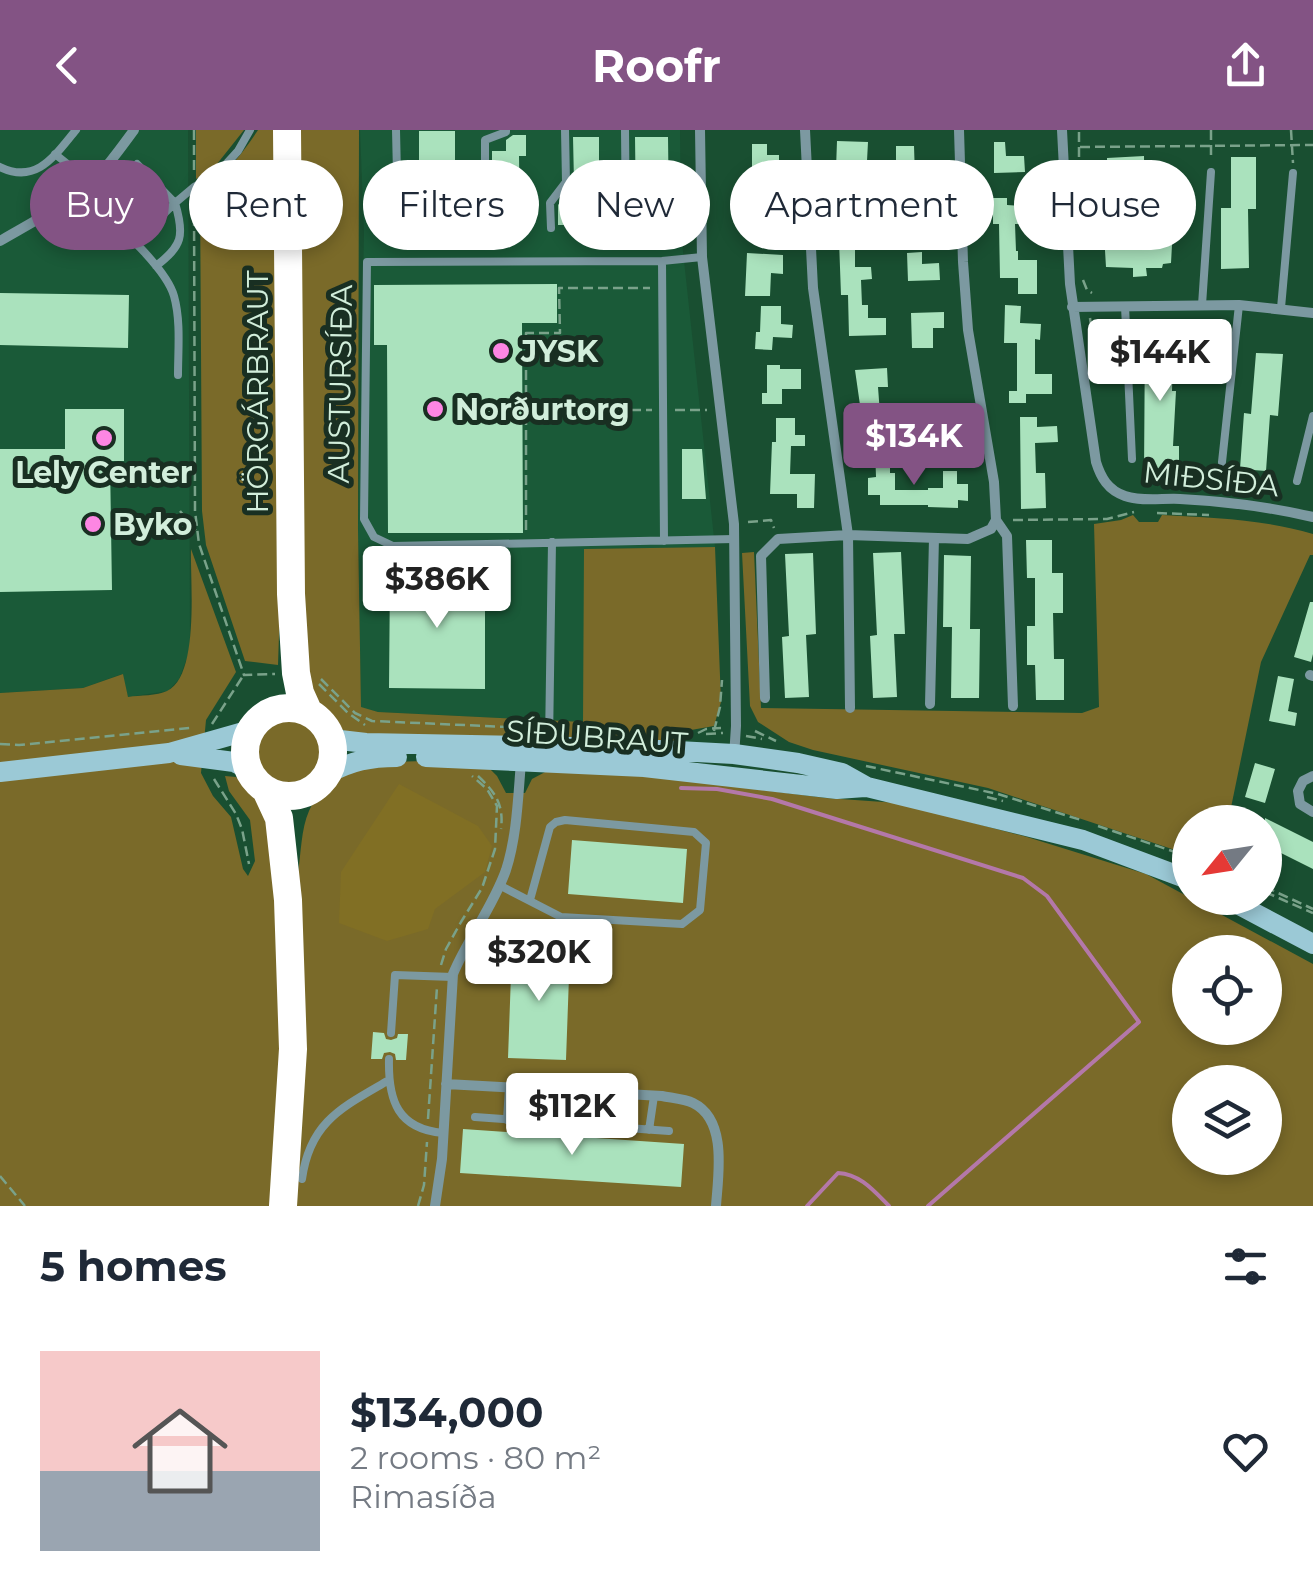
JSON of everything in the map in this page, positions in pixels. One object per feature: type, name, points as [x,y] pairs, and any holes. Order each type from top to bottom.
[{"type":"highway","name":"HÖRGÁRBRAUT","points":[[288,130],[291,594],[296,672],[309,713]]},
{"type":"highway","name":"HÖRGÁRBRAUT","points":[[259,722],[277,692],[282,673],[291,594]]},
{"type":"highway","points":[[283,1206],[293,1048],[288,900],[279,818],[244,749],[259,722],[281,708],[296,708],[322,722],[330,736],[332,755],[302,806],[288,900]]},
{"type":"highway","points":[[257,779],[288,796],[319,782]]},
{"type":"street","points":[[109,160],[134,130]]},
{"type":"street","points":[[700,130],[702,257],[734,524],[736,726],[732,776]]},
{"type":"street","points":[[806,130],[812,288],[848,536],[850,708]]},
{"type":"street","points":[[959,130],[968,330],[994,482],[996,520],[1007,536],[1013,706]]},
{"type":"street","name":"MIÐSÍÐA","points":[[1062,130],[1072,307],[1096,462],[1106,484],[1131,498],[1260,506],[1313,517]]},
{"type":"street","points":[[0,241],[30,222]]},
{"type":"street","points":[[1072,307],[1240,305],[1313,312]]},
{"type":"street","points":[[765,698],[761,556],[778,538],[968,538],[991,529],[996,520]]},
{"type":"street","points":[[930,704],[934,538]]},
{"type":"street","points":[[0,772],[169,753],[259,722]]},
{"type":"street","name":"SÍÐUBRAUT","points":[[330,736],[837,789],[868,787]]},
{"type":"street","name":"SÍÐUBRAUT","points":[[319,782],[349,762],[372,756],[522,754],[549,737],[734,754],[842,773],[868,787],[1082,840],[1172,873]]},
{"type":"street","points":[[169,753],[234,762],[257,779]]},
{"type":"street","points":[[435,1206],[453,977],[462,951],[506,869],[522,754]]},
{"type":"street","points":[[1313,776],[1303,780],[1298,791],[1300,804],[1313,812]]},
{"type":"street","points":[[1258,915],[1313,944]]},
{"type":"street","points":[[446,1084],[654,1096],[695,1104],[717,1136],[720,1154],[716,1206]]},
{"type":"lane","points":[[0,167],[26,173],[42,167],[76,130]]},
{"type":"lane","points":[[231,160],[250,130]]},
{"type":"lane","points":[[396,130],[397,160]]},
{"type":"lane","points":[[485,160],[485,140],[506,130]]},
{"type":"lane","points":[[551,228],[550,203],[566,182],[566,130]]},
{"type":"lane","points":[[625,130],[625,160]]},
{"type":"lane","points":[[55,154],[62,160]]},
{"type":"lane","points":[[1202,305],[1211,172]]},
{"type":"lane","points":[[1282,308],[1293,173]]},
{"type":"lane","points":[[169,210],[189,192]]},
{"type":"lane","points":[[156,266],[179,244],[181,225],[176,204],[169,197]]},
{"type":"lane","points":[[141,250],[170,285],[176,302],[178,375]]},
{"type":"lane","name":"AUSTURSÍÐA","points":[[702,257],[662,261],[367,262],[364,512],[370,532],[380,542],[393,546],[734,539]]},
{"type":"lane","points":[[662,261],[664,540]]},
{"type":"lane","points":[[1222,462],[1240,305]]},
{"type":"lane","points":[[1126,306],[1132,459]]},
{"type":"lane","points":[[1297,481],[1313,416]]},
{"type":"lane","points":[[549,737],[552,542]]},
{"type":"lane","points":[[499,885],[561,917],[682,924],[700,910],[706,843],[694,832],[556,822],[550,827],[530,900]]},
{"type":"lane","points":[[391,1033],[395,975],[453,977]]},
{"type":"lane","points":[[389,1060],[389,1080],[402,1114],[418,1129],[443,1133]]},
{"type":"lane","points":[[301,1192],[305,1160],[324,1122],[389,1080]]},
{"type":"lane","points":[[508,1120],[509,1088]]},
{"type":"lane","points":[[598,1126],[600,1093]]},
{"type":"lane","points":[[649,1130],[654,1096]]},
{"type":"lane","points":[[475,1117],[669,1131]]},
{"type":"path","points":[[194,130],[194,160]]},
{"type":"path","points":[[1080,130],[1080,160]]},
{"type":"path","points":[[1211,130],[1211,172]]},
{"type":"path","points":[[1291,130],[1293,173]]},
{"type":"path","points":[[1080,148],[1313,145]]},
{"type":"path","points":[[194,250],[195,511],[199,544],[244,675]]},
{"type":"path","points":[[1083,281],[1087,290],[1096,294],[1098,315],[1090,318],[1098,381]]},
{"type":"path","points":[[526,531],[526,333],[560,333],[560,288],[662,288]]},
{"type":"path","points":[[526,410],[708,410]]},
{"type":"path","points":[[180,511],[198,533]]},
{"type":"path","points":[[996,520],[1106,518],[1129,512],[1221,515]]},
{"type":"path","points":[[734,524],[771,520],[778,538]]},
{"type":"path","points":[[244,675],[276,674]]},
{"type":"path","points":[[692,736],[717,730],[722,674]]},
{"type":"path","points":[[210,726],[244,675]]},
{"type":"path","points":[[373,728],[355,719],[316,678],[355,713],[372,721],[549,737]]},
{"type":"path","points":[[0,744],[191,728]]},
{"type":"path","points":[[384,728],[475,731]]},
{"type":"path","points":[[755,731],[775,741]]},
{"type":"path","points":[[860,764],[998,794],[1172,851]]},
{"type":"path","points":[[214,779],[236,814],[249,864]]},
{"type":"path","points":[[486,788],[518,786]]},
{"type":"path","points":[[1282,897],[1313,911]]},
{"type":"path","points":[[0,1176],[25,1206]]},
{"type":"shaded area","points":[[0,130],[188,130],[190,650],[179,679],[168,691],[128,697],[122,674],[83,688],[0,693]]},
{"type":"shaded area","points":[[196,130],[244,130],[220,160],[196,160]]},
{"type":"shaded area","points":[[258,130],[274,130],[274,160],[236,160]]},
{"type":"shaded area","points":[[299,130],[359,130],[361,707],[378,712],[583,722],[584,549],[715,547],[721,702],[714,726],[691,730],[676,747],[359,738],[334,724],[319,707],[301,659],[299,250],[343,250],[343,160],[299,160]]},
{"type":"shaded area","points":[[360,130],[680,130],[680,160],[559,160],[559,250],[683,250],[715,547],[584,549],[584,722],[361,708],[358,529],[364,250],[539,250],[539,160],[363,160],[363,207]]},
{"type":"shaded area","points":[[200,250],[276,250],[278,665],[245,661],[206,545],[202,511]]},
{"type":"shaded area","points":[[1133,515],[1139,522],[1158,522],[1162,515],[1219,518],[1313,534],[1313,555],[1261,662],[1232,805],[1172,805],[1172,849],[988,788],[813,750],[789,742],[758,722],[750,706],[742,553],[754,552],[761,708],[1082,713],[1099,707],[1094,524]]},
{"type":"shaded area","points":[[191,549],[236,672],[206,720],[201,773],[213,796],[231,817],[248,876],[255,861],[250,820],[229,791],[225,776],[236,777],[266,808],[298,873],[306,818],[322,791],[340,776],[362,768],[412,761],[486,765],[506,793],[525,793],[532,779],[547,771],[659,777],[898,803],[1146,874],[1172,888],[1172,915],[1222,915],[1259,935],[1172,935],[1172,1045],[1282,1045],[1282,947],[1313,964],[1313,1206],[0,1206],[0,693],[83,688],[123,674],[128,697],[167,691],[185,667],[192,604]]},
{"type":"shaded area","points":[[288,716],[313,726],[323,751],[313,776],[288,786],[263,776],[253,751],[263,726]]},
{"type":"shaded area","points":[[399,784],[478,826],[492,846],[485,872],[435,909],[428,929],[387,941],[339,923],[341,872]]},
{"type":"building","points":[[419,131],[455,131],[455,160],[419,160]]},
{"type":"building","points":[[513,135],[526,135],[526,156],[519,156],[519,160],[492,160],[492,151],[506,151],[506,140]]},
{"type":"building","points":[[573,137],[599,137],[599,160],[574,160]]},
{"type":"building","points":[[635,137],[668,137],[668,160],[635,160]]},
{"type":"building","points":[[837,141],[868,142],[867,160],[836,160]]},
{"type":"building","points":[[994,142],[1005,142],[1006,156],[1024,156],[1024,160],[1014,160],[1014,172],[994,173]]},
{"type":"building","points":[[752,144],[767,144],[767,155],[779,155],[779,160],[752,160]]},
{"type":"building","points":[[896,146],[914,146],[914,160],[896,160]]},
{"type":"building","points":[[1144,156],[1144,160],[1107,160]]},
{"type":"building","points":[[1231,157],[1256,157],[1256,209],[1248,209],[1249,268],[1221,269],[1221,208],[1231,208]]},
{"type":"building","points":[[994,198],[1007,198],[1007,205],[1014,205],[1014,250],[1018,251],[1018,260],[1037,260],[1037,294],[1018,294],[1018,278],[1000,278],[999,224],[994,224]]},
{"type":"building","points":[[839,250],[855,250],[855,267],[871,267],[872,279],[861,280],[862,305],[868,305],[868,318],[886,318],[886,335],[849,336],[848,295],[841,295]]},
{"type":"building","points":[[1105,250],[1172,250],[1171,263],[1163,264],[1162,268],[1146,268],[1147,276],[1133,277],[1133,268],[1106,267]]},
{"type":"building","points":[[922,252],[922,264],[939,263],[940,280],[908,281],[907,253]]},
{"type":"building","points":[[747,253],[783,255],[783,274],[771,273],[770,296],[745,296]]},
{"type":"building","name":"Norðurtorg","points":[[557,284],[557,323],[522,323],[523,533],[388,533],[387,345],[374,345],[374,285]]},
{"type":"building","points":[[0,293],[129,295],[128,348],[0,345]]},
{"type":"building","points":[[1005,305],[1021,306],[1020,323],[1041,324],[1040,340],[1035,339],[1035,374],[1052,374],[1052,394],[1026,394],[1026,403],[1009,403],[1009,391],[1017,391],[1017,343],[1004,343]]},
{"type":"building","points":[[761,306],[781,306],[781,324],[793,325],[792,338],[773,337],[772,350],[755,349]]},
{"type":"building","points":[[944,312],[944,328],[933,328],[933,348],[912,348],[911,313]]},
{"type":"building","points":[[1217,323],[1220,375],[1204,376],[1202,324]]},
{"type":"building","points":[[1145,331],[1176,332],[1173,446],[1179,446],[1179,473],[1144,473]]},
{"type":"building","points":[[1256,353],[1283,354],[1278,416],[1270,415],[1266,471],[1240,469],[1244,413],[1251,414]]},
{"type":"building","points":[[767,365],[801,369],[801,389],[782,389],[782,404],[762,404],[762,393],[767,393]]},
{"type":"building","points":[[887,368],[888,387],[878,387],[885,448],[866,448],[865,405],[860,405],[855,370]]},
{"type":"building","points":[[65,409],[124,409],[124,461],[110,461],[112,590],[0,592],[0,449],[65,449]]},
{"type":"building","points":[[1020,417],[1037,417],[1037,427],[1057,426],[1058,442],[1035,443],[1036,473],[1045,473],[1046,508],[1021,509]]},
{"type":"building","points":[[776,418],[795,418],[795,435],[805,435],[805,446],[791,446],[790,474],[815,474],[814,508],[797,508],[797,494],[770,494]]},
{"type":"building","points":[[926,421],[959,421],[959,440],[951,440],[951,460],[934,460],[934,441],[927,441]]},
{"type":"building","points":[[875,448],[890,448],[895,490],[943,488],[943,471],[957,471],[957,484],[968,484],[968,501],[958,500],[958,508],[880,505],[880,495],[868,495],[868,478],[876,477]]},
{"type":"building","points":[[682,449],[702,449],[706,499],[682,499]]},
{"type":"building","points":[[1026,540],[1052,540],[1052,573],[1063,573],[1063,613],[1053,613],[1054,659],[1064,659],[1064,700],[1036,700],[1035,665],[1027,665],[1027,626],[1035,626],[1035,578],[1027,578]]},
{"type":"building","points":[[901,552],[905,634],[894,634],[897,697],[873,698],[870,636],[877,635],[873,553]]},
{"type":"building","points":[[813,553],[816,634],[806,635],[809,697],[785,698],[782,637],[789,636],[785,554]]},
{"type":"building","points":[[944,555],[971,556],[970,629],[980,629],[979,698],[951,698],[952,627],[943,627]]},
{"type":"building","points":[[390,574],[485,574],[485,689],[389,688]]},
{"type":"building","points":[[1313,602],[1311,662],[1294,657]]},
{"type":"building","points":[[1278,676],[1294,679],[1288,711],[1297,713],[1295,726],[1269,721]]},
{"type":"building","points":[[1255,763],[1275,769],[1265,803],[1245,797]]},
{"type":"building","points":[[1282,826],[1313,842],[1313,869],[1282,854]]},
{"type":"building","points":[[572,840],[687,849],[683,903],[568,894]]},
{"type":"building","points":[[512,947],[570,949],[566,1060],[508,1058]]},
{"type":"building","points":[[373,1032],[384,1033],[391,1040],[398,1034],[408,1034],[406,1060],[396,1060],[390,1052],[384,1053],[382,1059],[371,1059]]},
{"type":"building","points":[[463,1129],[684,1144],[681,1187],[460,1173]]},
{"type":"waterway","points":[[681,788],[717,789],[772,799],[1023,878],[1047,896],[1139,1022],[928,1206]]},
{"type":"waterway","points":[[807,1206],[838,1173],[860,1180],[889,1206]]},
{"type":"place","name":"JYSK","points":[[501,351]]},
{"type":"place","name":"Norðurtorg","points":[[435,409]]},
{"type":"place","name":"Lely Center","points":[[104,438]]},
{"type":"place","name":"Byko","points":[[93,524]]}]
